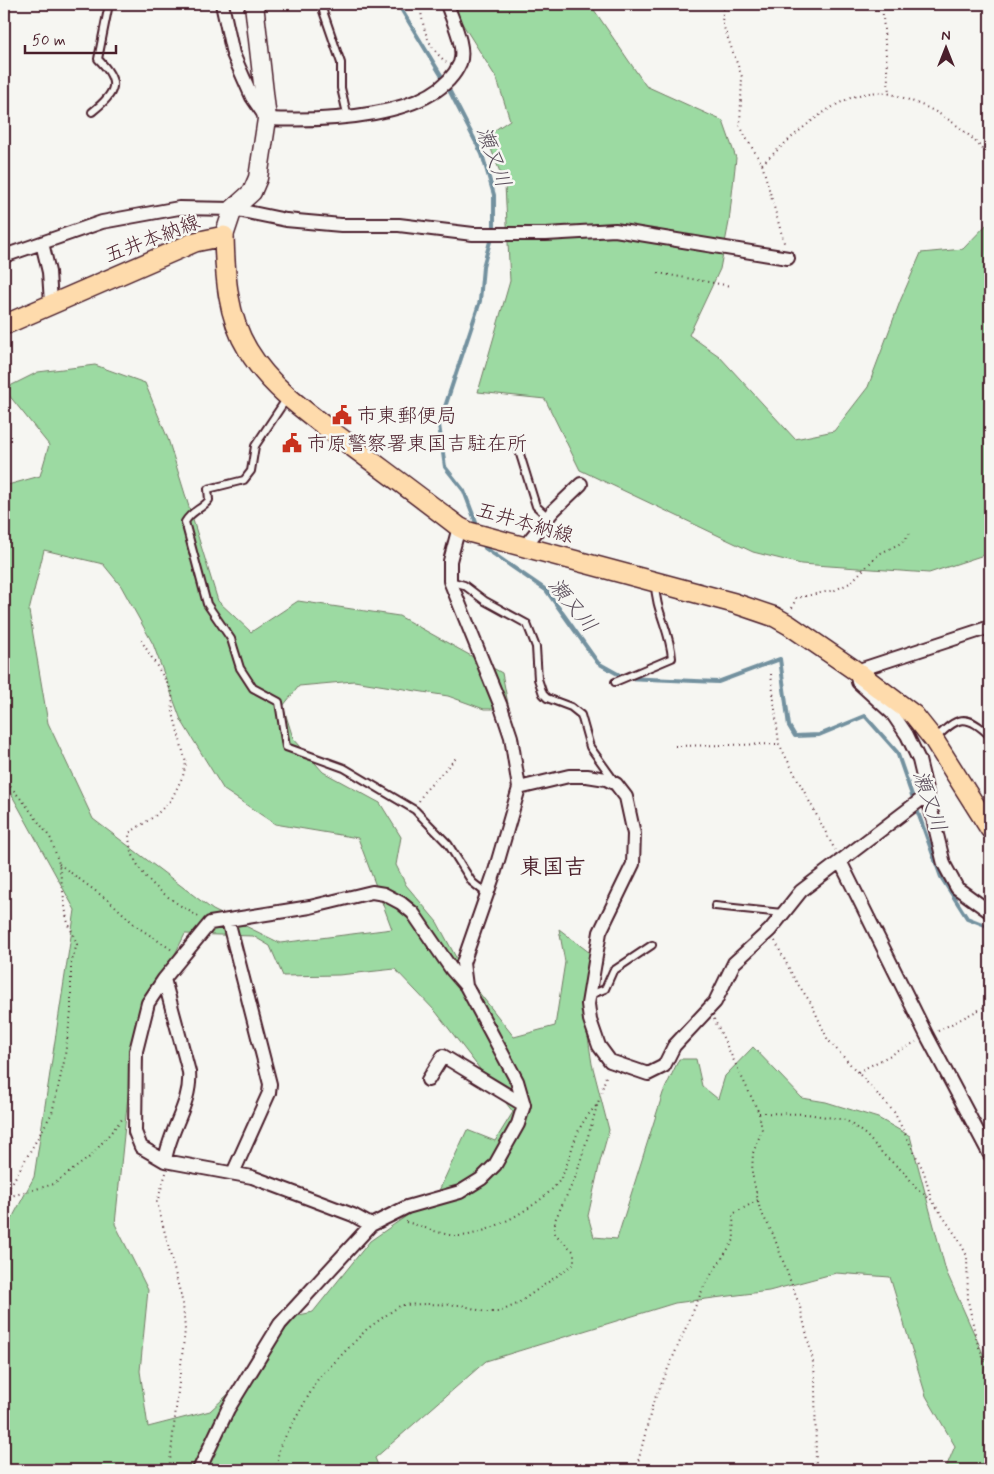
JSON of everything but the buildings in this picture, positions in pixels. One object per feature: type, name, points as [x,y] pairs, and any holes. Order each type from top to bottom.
[{"type":"main road","points":[[224,236],[233,209],[252,192],[262,159],[267,119],[254,4]]},
{"type":"main road","name":"五井本納線","points":[[4,324],[195,242],[224,236],[228,293],[239,332],[247,349],[260,368],[277,388],[288,397],[460,527],[524,547],[751,608],[775,617],[789,625],[856,671],[914,715],[934,740],[990,829]]},
{"type":"street","points":[[222,4],[233,54],[252,97],[267,119],[312,121],[348,118],[395,107],[425,97],[447,83],[460,62],[460,44],[447,4]]},
{"type":"street","points":[[4,256],[102,222],[147,212],[179,208],[233,209],[286,220],[341,225],[399,225],[473,234],[546,234],[614,230],[788,258]]},
{"type":"street","points":[[42,243],[49,272],[50,303]]},
{"type":"street","points":[[524,547],[548,517],[581,484]]},
{"type":"street","points":[[460,527],[450,560],[450,581],[500,704],[511,737],[519,788],[487,894],[463,964],[466,986]]},
{"type":"street","points":[[990,627],[856,671],[858,682],[892,714],[907,735],[918,760],[944,864],[957,888],[990,912]]},
{"type":"street","points":[[519,788],[569,776],[606,779],[616,784],[626,797],[632,815],[634,834],[633,864],[600,932],[590,995],[590,1020],[599,1046],[610,1061],[648,1074],[664,1066],[674,1046],[715,1002],[734,964],[770,930],[801,891],[927,795]]},
{"type":"street","points":[[840,861],[927,1036],[990,1155]]},
{"type":"street","points":[[199,1470],[228,1409],[280,1324],[371,1225],[407,1207],[460,1192],[481,1180],[495,1165],[518,1124],[524,1105],[517,1081],[466,986],[452,970],[413,913],[401,903],[384,894],[372,892],[310,907],[210,923],[164,979],[148,1003],[136,1051],[135,1132],[141,1147],[165,1161],[252,1177],[353,1216],[371,1225]]},
{"type":"street","points":[[228,920],[270,1084],[269,1093],[233,1173]]},
{"type":"street","points":[[164,979],[189,1072],[191,1087],[167,1144],[165,1161]]},
{"type":"street","points":[[428,1080],[443,1056],[524,1105]]},
{"type":"lane","points":[[92,112],[110,94],[114,82],[112,74],[98,58],[109,4]]},
{"type":"lane","points":[[323,11],[341,63],[341,88],[348,118]]},
{"type":"lane","points":[[288,397],[255,446],[251,471],[244,480],[208,490],[209,500],[205,505],[191,512],[185,522],[207,604],[231,639],[240,668],[253,688],[279,702],[286,747],[344,768],[415,810],[448,844],[472,882],[487,894]]},
{"type":"lane","points":[[519,451],[536,506],[548,517]]},
{"type":"lane","points":[[450,581],[464,586],[485,601],[527,624],[536,648],[538,679],[543,694],[547,698],[571,707],[581,715],[590,747],[616,784]]},
{"type":"lane","points":[[615,682],[672,658],[665,624],[655,601],[655,582]]},
{"type":"lane","points":[[934,740],[952,722],[968,720],[979,725],[990,736]]},
{"type":"lane","points":[[715,906],[783,914]]},
{"type":"lane","points":[[590,995],[605,989],[612,971],[652,945]]},
{"type":"path","points":[[420,4],[426,39],[436,54],[455,70]]},
{"type":"path","points":[[724,4],[722,22],[742,77],[740,124],[744,136],[762,164],[788,258]]},
{"type":"path","points":[[882,4],[889,94]]},
{"type":"path","points":[[762,164],[835,104],[869,92],[895,94],[932,110],[974,138],[990,158]]},
{"type":"path","points":[[658,274],[731,286]]},
{"type":"path","points":[[789,625],[796,598],[835,590],[850,584],[879,554],[903,542],[910,533]]},
{"type":"path","points":[[141,640],[172,691],[173,713],[186,763],[184,776],[171,800],[155,816],[129,834],[131,850],[138,869],[151,883],[188,910],[210,923]]},
{"type":"path","points":[[771,674],[779,744],[840,861]]},
{"type":"path","points":[[675,746],[779,744]]},
{"type":"path","points":[[415,810],[424,792],[456,757]]},
{"type":"path","points":[[4,779],[52,839],[59,864],[68,920],[76,944],[71,964],[71,1012],[64,1062],[52,1113],[4,1198]]},
{"type":"path","points":[[59,864],[113,904],[136,926],[183,957]]},
{"type":"path","points":[[770,930],[795,980],[811,1003],[828,1040],[894,1112],[924,1172],[930,1199]]},
{"type":"path","points":[[709,1008],[758,1113],[762,1130],[753,1154],[752,1173],[758,1200],[800,1308],[812,1356],[815,1376],[816,1470]]},
{"type":"path","points":[[275,1470],[280,1446],[318,1379],[367,1329],[385,1316],[401,1305],[427,1304],[461,1305],[485,1312],[499,1312],[517,1304],[574,1264],[574,1252],[555,1234],[556,1220],[576,1176],[610,1061]]},
{"type":"path","points":[[4,1198],[54,1184],[91,1156],[136,1102]]},
{"type":"path","points":[[405,1222],[448,1235],[461,1236],[486,1231],[539,1202],[557,1186],[564,1174],[572,1142],[585,1118],[598,1105]]},
{"type":"path","points":[[758,1113],[807,1114],[846,1120],[866,1134],[885,1156],[906,1174],[916,1188],[930,1199],[959,1240],[967,1256],[968,1301],[977,1342],[990,1375]]},
{"type":"path","points":[[165,1161],[167,1169],[157,1202],[184,1304],[185,1330],[170,1470]]},
{"type":"path","points":[[636,1470],[653,1403],[705,1284],[734,1240],[732,1214],[758,1200]]},
{"type":"green space","points":[[450,4],[590,4],[646,86],[723,121],[736,158],[729,222],[720,269],[689,335],[719,356],[795,439],[834,431],[868,387],[901,299],[921,253],[963,249],[990,221],[990,553],[929,573],[801,564],[753,552],[580,470],[545,399],[478,392],[510,281],[505,185],[486,136],[510,120],[497,79]]},
{"type":"green space","points":[[95,365],[145,383],[168,439],[218,601],[251,632],[298,601],[399,616],[502,673],[509,709],[484,709],[448,696],[354,681],[299,686],[283,706],[293,738],[323,772],[380,803],[401,837],[396,865],[406,885],[437,922],[466,976],[514,1037],[555,1026],[565,962],[559,929],[603,963],[583,1004],[592,1064],[609,1130],[588,1216],[594,1237],[617,1239],[663,1093],[679,1059],[696,1059],[702,1086],[718,1099],[725,1076],[753,1047],[802,1098],[826,1102],[878,1118],[910,1136],[946,1271],[990,1369],[990,1470],[945,1470],[955,1446],[926,1396],[890,1277],[836,1273],[769,1291],[675,1303],[486,1361],[375,1458],[380,1470],[4,1470],[4,1265],[9,1224],[34,1177],[75,910],[4,781],[4,486],[40,476],[49,445],[4,389],[38,372]],"holes":[[[44,550],[103,564],[121,586],[153,644],[181,720],[224,790],[275,824],[358,838],[392,929],[280,943],[213,910],[93,819],[48,723],[29,611]],[[185,934],[253,936],[270,946],[283,976],[339,975],[395,969],[436,1012],[513,1112],[495,1141],[467,1130],[437,1195],[370,1241],[313,1312],[295,1316],[263,1362],[210,1411],[148,1427],[140,1371],[148,1290],[115,1224],[134,1036]]]},
{"type":"waterway","name":"瀬又川","points":[[398,4],[444,80]]},
{"type":"waterway","name":"瀬又川","points":[[447,86],[482,154],[494,195],[494,227],[483,267],[480,301],[439,425],[445,467],[464,491],[478,528]]},
{"type":"waterway","name":"瀬又川","points":[[483,542],[485,548],[546,590],[598,663],[625,678],[718,682],[780,659],[789,726],[795,736],[819,735],[865,716],[897,752],[914,801]]},
{"type":"waterway","name":"瀬又川","points":[[916,807],[941,877],[967,918],[990,927]]},
{"type":"place","name":"市東郵便局","points":[[342,415]]},
{"type":"place","name":"市原警察署東国吉駐在所","points":[[292,443]]},
{"type":"district","name":"東国吉","points":[[553,866]]}]
